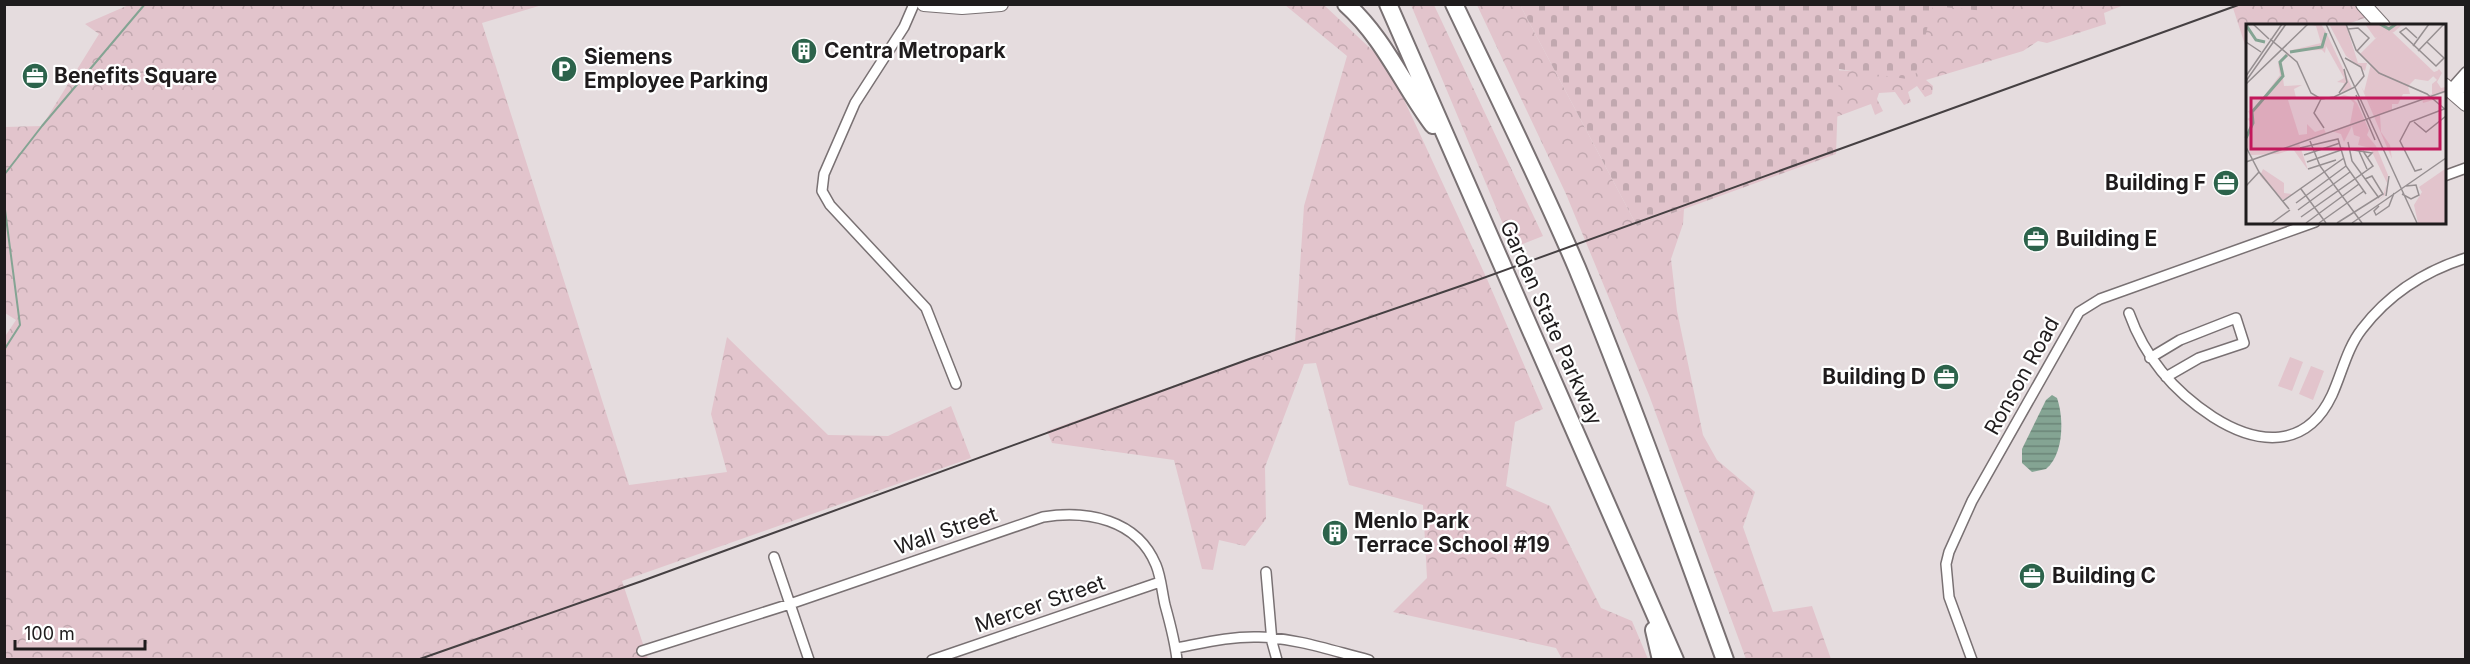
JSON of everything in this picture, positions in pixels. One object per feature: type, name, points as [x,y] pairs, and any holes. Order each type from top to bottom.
[{"type":"highway","points":[[1346,4],[1385,49],[1414,99],[1450,146]]},
{"type":"highway","name":"Garden State Parkway","points":[[1388,4],[1675,660]]},
{"type":"highway","name":"Garden State Parkway","points":[[1454,4],[1517,134],[1576,268],[1630,400],[1725,660]]},
{"type":"highway","points":[[1647,597],[1661,660]]},
{"type":"street","points":[[914,4],[904,27],[855,103],[824,174],[822,190],[830,205],[926,308],[956,384]]},
{"type":"street","points":[[924,4],[962,8],[1001,4]]},
{"type":"street","points":[[2363,4],[2382,24]]},
{"type":"street","points":[[2454,93],[2466,72]]},
{"type":"street","points":[[2454,93],[2466,84]]},
{"type":"street","points":[[2446,176],[2466,168]]},
{"type":"street","name":"Ronson Road","points":[[1972,660],[1949,597],[1946,564],[1949,552],[1972,501],[2079,312],[2105,297],[2309,224]]},
{"type":"street","points":[[2129,313],[2150,358],[2166,377],[2200,408],[2235,429],[2262,438],[2289,435],[2305,427],[2323,410],[2354,341],[2376,313],[2418,280],[2466,258]]},
{"type":"street","points":[[2150,358],[2180,340],[2236,318],[2244,342],[2199,358],[2166,377]]},
{"type":"street","name":"Wall Street","points":[[642,651],[790,604],[1043,517],[1069,513],[1088,514],[1128,529],[1143,543],[1156,565],[1177,660]]},
{"type":"street","points":[[774,557],[809,660]]},
{"type":"street","points":[[1266,573],[1272,638],[1277,660]]},
{"type":"street","name":"Mercer Street","points":[[932,660],[1160,582]]},
{"type":"street","points":[[1176,648],[1227,638],[1272,638],[1369,660]]},
{"type":"green space","points":[[131,4],[542,5],[482,23],[629,485],[727,472],[711,414],[727,337],[828,435],[888,436],[951,406],[971,458],[622,581],[648,659],[5,659],[4,338],[16,320],[5,313],[5,127],[42,126],[99,34],[85,24]]},
{"type":"green space","points":[[1985,4],[1985,11],[1933,6],[1914,80],[1839,69],[1836,154],[1637,226],[1520,5]]},
{"type":"green space","points":[[1285,5],[1324,5],[1388,65],[1487,279],[1543,409],[1515,422],[1506,486],[1550,506],[1601,608],[1632,621],[1648,659],[1562,659],[1556,648],[1393,612],[1427,578],[1423,505],[1349,485],[1316,363],[1304,364],[1265,467],[1266,519],[1245,546],[1219,540],[1213,570],[1202,569],[1174,460],[1052,443],[1047,431],[1295,342],[1304,206],[1347,56]]},
{"type":"green space","points":[[1411,5],[1434,5],[1543,236],[1513,248]]},
{"type":"green space","points":[[1477,5],[1520,5],[1637,226],[1684,209],[1683,224],[1671,259],[1677,311],[1703,435],[1717,460],[1755,492],[1743,527],[1773,612],[1812,606],[1831,659],[1746,659],[1649,395],[1566,194]]},
{"type":"green space","points":[[1923,5],[2124,5],[2104,13],[2106,24],[2047,43],[2038,41],[2023,51],[1926,80],[1933,86],[1932,94],[1925,97],[1917,86],[1908,92],[1911,102],[1904,105],[1895,92],[1879,93],[1877,99],[1883,111],[1875,115],[1871,104],[1836,117],[1829,70],[1907,73]]},
{"type":"green space","points":[[2232,5],[2359,5],[2370,16],[2348,24],[2246,24],[2246,48]]},
{"type":"green space","points":[[2290,357],[2303,362],[2292,391],[2278,386]]},
{"type":"green space","points":[[2311,366],[2324,371],[2313,400],[2299,394]]},
{"type":"shaded area","points":[[2052,395],[2057,398],[2061,415],[2059,445],[2052,462],[2046,469],[2032,472],[2022,463],[2022,449],[2046,400]]},
{"type":"waterway","points":[[4,175],[42,126],[145,4]]},
{"type":"waterway","points":[[4,202],[20,325],[4,350]]},
{"type":"railway","points":[[417,660],[642,581],[1252,358],[1475,281],[2241,4]]},
{"type":"place","name":"Centra Metropark","points":[[804,51]]},
{"type":"place","name":"Siemens Employee Parking","points":[[564,69]]},
{"type":"place","name":"Benefits Square","points":[[35,76]]},
{"type":"place","name":"Building F","points":[[2226,183]]},
{"type":"place","name":"Building E","points":[[2036,239]]},
{"type":"place","name":"Building D","points":[[1946,377]]},
{"type":"place","name":"Menlo Park Terrace School #19","points":[[1335,533]]},
{"type":"place","name":"Building C","points":[[2032,576]]}]
